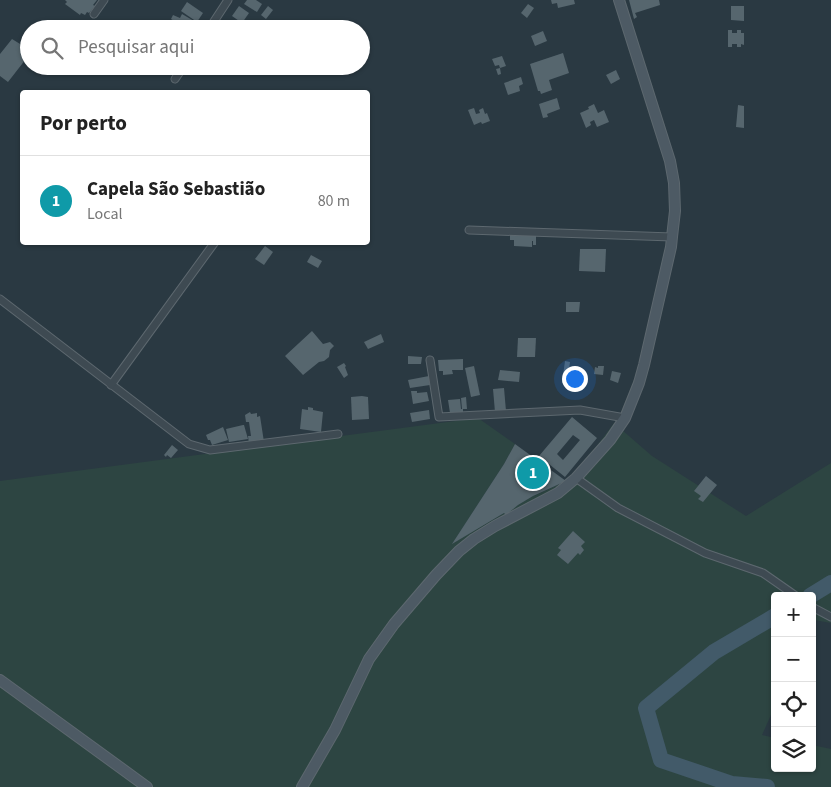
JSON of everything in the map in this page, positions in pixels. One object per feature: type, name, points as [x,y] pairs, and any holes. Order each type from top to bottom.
[{"type":"street","points":[[94,14],[104,0]]},
{"type":"street","points":[[215,20],[228,0]]},
{"type":"street","points":[[302,787],[335,730],[369,659],[394,624],[436,574],[474,539],[558,493],[576,478],[610,440],[625,418],[639,383],[672,237],[675,211],[674,183],[670,161],[619,0]]},
{"type":"street","points":[[175,79],[178,75]]},
{"type":"street","points":[[469,230],[672,237]]},
{"type":"street","points":[[111,384],[213,245]]},
{"type":"street","points":[[0,299],[189,444],[210,450],[338,434]]},
{"type":"street","points":[[430,360],[439,417],[580,410],[625,418]]},
{"type":"street","points":[[576,478],[618,508],[705,553],[763,573],[791,592]]},
{"type":"street","points":[[816,609],[831,617]]},
{"type":"street","points":[[0,680],[147,787]]},
{"type":"green space","points":[[478,418],[515,444],[453,543],[533,496],[566,481],[614,423],[652,456],[746,516],[831,463],[831,623],[816,620],[816,592],[771,592],[771,715],[762,735],[771,737],[771,772],[816,772],[816,746],[831,749],[831,787],[0,787],[0,481]]},
{"type":"building","points":[[65,0],[97,0],[89,13],[87,12],[85,15],[81,13],[80,15],[65,4],[67,2]]},
{"type":"building","points":[[247,0],[256,0],[262,4],[257,12],[244,4]]},
{"type":"building","points":[[551,0],[574,0],[575,4],[558,8],[557,3],[552,4]]},
{"type":"building","points":[[629,0],[659,0],[660,5],[635,13],[637,17],[634,19]]},
{"type":"building","points":[[187,2],[203,13],[198,20],[194,20],[181,11]]},
{"type":"building","points":[[528,4],[534,8],[527,18],[521,13]]},
{"type":"building","points":[[239,6],[249,13],[244,20],[238,20],[232,16]]},
{"type":"building","points":[[268,6],[273,10],[266,19],[261,15]]},
{"type":"building","points":[[731,6],[744,6],[744,21],[731,20]]},
{"type":"building","points":[[182,14],[192,20],[171,19],[173,15],[180,18]]},
{"type":"building","points":[[728,30],[732,30],[732,33],[737,33],[737,30],[741,30],[741,33],[744,33],[744,45],[741,44],[741,47],[737,47],[737,44],[732,44],[732,47],[728,47]]},
{"type":"building","points":[[543,31],[547,41],[535,46],[531,36]]},
{"type":"building","points":[[12,39],[20,44],[20,67],[8,82],[0,76],[0,54]]},
{"type":"building","points":[[563,53],[569,73],[549,80],[552,90],[541,94],[538,91],[530,64]]},
{"type":"building","points":[[502,56],[506,66],[500,68],[499,65],[495,66],[492,59]]},
{"type":"building","points":[[500,68],[501,74],[498,75],[496,69]]},
{"type":"building","points":[[616,70],[620,79],[611,84],[606,75]]},
{"type":"building","points":[[521,77],[523,84],[519,86],[520,91],[508,95],[504,83]]},
{"type":"building","points":[[557,98],[560,109],[547,114],[548,117],[543,118],[539,104]]},
{"type":"building","points":[[594,104],[598,113],[604,110],[609,122],[597,127],[594,120],[586,128],[580,113],[589,109],[588,107]]},
{"type":"building","points":[[738,105],[744,106],[744,128],[736,127]]},
{"type":"building","points":[[474,108],[476,114],[480,113],[479,110],[483,108],[490,121],[474,125],[468,110]]},
{"type":"building","points":[[510,235],[536,235],[536,245],[533,245],[532,241],[532,247],[514,246],[514,240],[510,240]]},
{"type":"building","points":[[265,246],[273,252],[264,265],[255,259]]},
{"type":"building","points":[[580,249],[606,249],[605,272],[579,271]]},
{"type":"building","points":[[311,255],[322,261],[318,268],[307,262]]},
{"type":"building","points":[[566,302],[580,302],[579,312],[566,312]]},
{"type":"building","points":[[312,331],[323,344],[330,342],[334,346],[330,350],[329,357],[319,362],[303,375],[285,356]]},
{"type":"building","points":[[381,334],[384,342],[368,349],[364,342]]},
{"type":"building","points":[[518,338],[536,338],[535,357],[517,357]]},
{"type":"building","points":[[408,356],[422,357],[421,364],[408,364]]},
{"type":"building","points":[[463,359],[463,370],[452,370],[453,374],[443,375],[443,371],[439,371],[438,360]]},
{"type":"building","points":[[565,361],[570,362],[569,370],[586,372],[584,386],[562,383]]},
{"type":"building","points":[[344,363],[348,375],[344,378],[337,367]]},
{"type":"building","points":[[474,366],[480,395],[471,397],[465,368]]},
{"type":"building","points":[[598,366],[604,366],[603,375],[594,374],[595,367],[598,368]]},
{"type":"building","points":[[500,370],[520,372],[519,382],[498,380]]},
{"type":"building","points":[[612,371],[621,373],[618,383],[610,380]]},
{"type":"building","points":[[429,376],[430,385],[410,388],[408,380]]},
{"type":"building","points":[[504,388],[506,411],[495,412],[493,389]]},
{"type":"building","points":[[411,391],[417,391],[417,393],[427,392],[429,401],[413,404]]},
{"type":"building","points":[[351,397],[368,397],[369,419],[352,420]]},
{"type":"building","points":[[466,397],[467,409],[463,409],[463,412],[450,413],[448,400],[460,399],[462,409],[461,398]]},
{"type":"building","points":[[308,407],[323,412],[321,432],[300,429],[302,409],[308,410]]},
{"type":"building","points":[[429,410],[430,419],[412,422],[410,413]]},
{"type":"building","points":[[250,412],[251,414],[257,413],[257,417],[260,416],[264,442],[249,444],[248,436],[251,436],[249,422],[246,422],[245,415]]},
{"type":"building","points":[[572,417],[597,438],[565,477],[539,456]],"holes":[[[573,435],[580,440],[563,460],[557,454]]]},
{"type":"building","points":[[244,425],[248,439],[229,442],[226,429]]},
{"type":"building","points":[[223,427],[228,440],[212,445],[206,435]]},
{"type":"building","points":[[515,444],[566,481],[533,496],[506,515],[504,513],[452,544],[504,464]]},
{"type":"building","points":[[172,445],[178,450],[171,458],[167,455],[166,457],[164,455]]},
{"type":"building","points":[[706,476],[717,485],[703,502],[698,499],[701,496],[694,491]]},
{"type":"building","points":[[573,531],[585,542],[581,546],[584,550],[580,555],[578,553],[568,564],[557,555],[561,550],[558,548]]},
{"type":"waterway","points":[[816,592],[831,583]]},
{"type":"waterway","points":[[767,787],[732,784],[661,760],[646,708],[714,652],[771,618]]},
{"type":"place","name":"Capela São Sebastião","points":[[533,473]]}]
